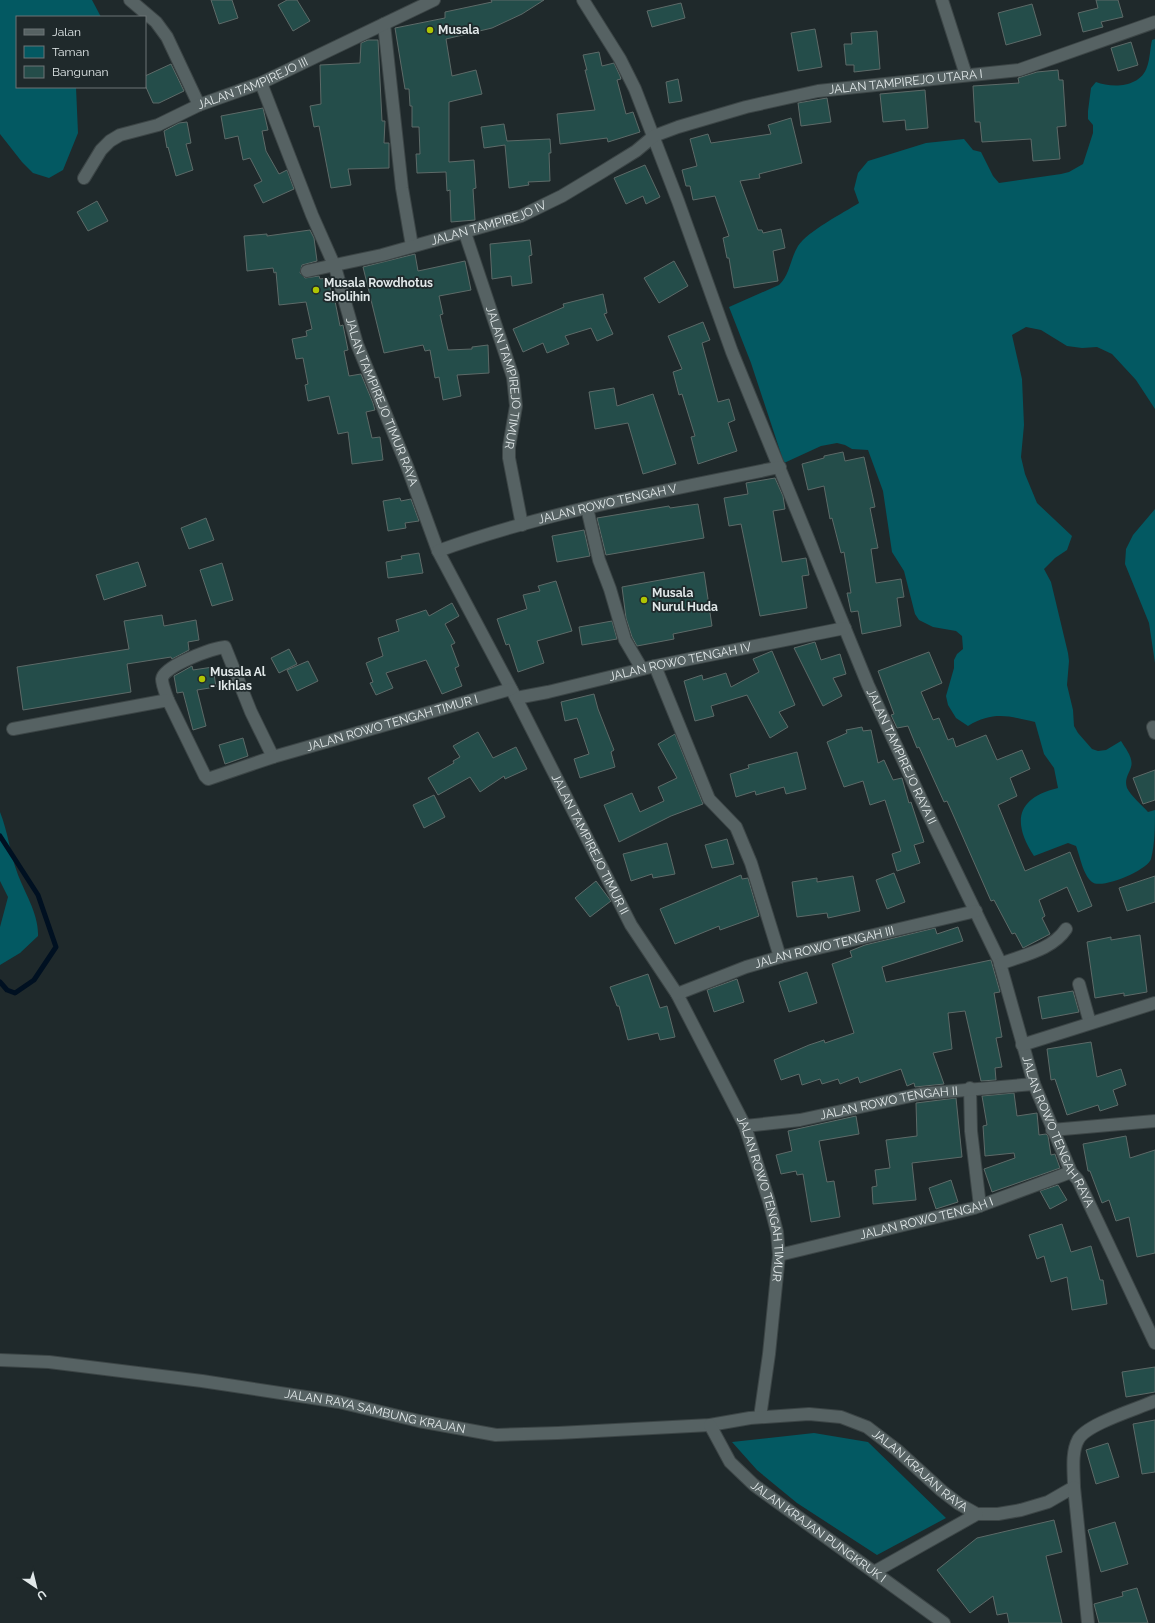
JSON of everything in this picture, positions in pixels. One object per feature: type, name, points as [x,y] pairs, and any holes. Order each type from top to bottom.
[{"type":"street","points":[[130,0],[156,22],[167,37],[199,105]]},
{"type":"street","name":"JALAN TAMPIREJO III","points":[[84,178],[101,150],[110,141],[120,135],[158,125],[199,105],[261,83],[434,0]]},
{"type":"street","name":"JALAN TAMPIREJO RAYA II","points":[[583,0],[628,75],[654,136],[732,352],[868,685],[1000,964],[1022,1045]]},
{"type":"street","points":[[942,0],[966,75]]},
{"type":"street","name":"JALAN TAMPIREJO UTARA I","points":[[654,136],[746,107],[818,91],[1019,70],[1155,22]]},
{"type":"street","points":[[384,24],[402,188],[412,246]]},
{"type":"street","name":"JALAN TAMPIREJO TIMUR RAYA","points":[[261,83],[312,215],[334,267],[358,344],[407,466],[438,551],[513,694]]},
{"type":"street","name":"JALAN TAMPIREJO IV","points":[[307,271],[334,267],[465,233],[521,216],[562,196],[636,151],[654,136]]},
{"type":"street","name":"JALAN TAMPIREJO TIMUR","points":[[465,233],[513,377],[516,406],[509,447],[509,458],[522,525]]},
{"type":"street","name":"JALAN ROWO TENGAH V","points":[[438,551],[522,525],[587,508],[780,467]]},
{"type":"street","points":[[587,508],[599,560],[610,589],[625,640],[642,669]]},
{"type":"street","name":"JALAN ROWO TENGAH IV","points":[[513,694],[548,692],[655,666],[845,628]]},
{"type":"street","name":"JALAN ROWO TENGAH TIMUR I","points":[[273,757],[251,712],[225,647],[180,662],[165,672],[162,678],[168,700],[207,779],[273,757],[513,694]]},
{"type":"street","points":[[655,666],[709,799],[736,827],[751,863],[780,957]]},
{"type":"street","name":"JALAN TAMPIREJO TIMUR II","points":[[513,694],[631,925],[677,994]]},
{"type":"street","points":[[13,729],[168,700]]},
{"type":"street","name":"JALAN ROWO TENGAH III","points":[[677,994],[746,966],[976,911]]},
{"type":"street","points":[[1000,964],[1052,944],[1058,940],[1066,929]]},
{"type":"street","points":[[1079,984],[1090,1023]]},
{"type":"street","name":"JALAN ROWO TENGAH TIMUR","points":[[677,994],[744,1126],[769,1201],[777,1232],[779,1255],[769,1354],[755,1418]]},
{"type":"street","name":"JALAN ROWO TENGAH RAYA","points":[[1155,1003],[1022,1045],[1034,1084],[1070,1172],[1078,1180],[1155,1343]]},
{"type":"street","name":"JALAN ROWO TENGAH II","points":[[744,1126],[800,1120],[920,1094],[970,1088],[1034,1084]]},
{"type":"street","points":[[970,1088],[971,1131],[980,1206]]},
{"type":"street","points":[[1052,1130],[1155,1121]]},
{"type":"street","name":"JALAN ROWO TENGAH I","points":[[779,1255],[980,1206],[1070,1172]]},
{"type":"street","name":"JALAN RAYA SAMBUNG KRAJAN","points":[[0,1360],[49,1362],[202,1381],[339,1402],[419,1421],[496,1434],[558,1433],[710,1425],[755,1418]]},
{"type":"street","points":[[1088,1623],[1074,1487],[1075,1453],[1078,1440],[1088,1430],[1100,1423],[1155,1401]]},
{"type":"street","name":"JALAN KRAJAN RAYA","points":[[755,1418],[809,1414],[841,1417],[855,1421],[867,1427],[897,1450],[942,1491],[959,1504],[977,1514],[998,1514],[1021,1510],[1048,1502],[1074,1487]]},
{"type":"street","name":"JALAN KRAJAN PUNGKRUK I","points":[[710,1425],[723,1450],[738,1471],[754,1485],[944,1623]]},
{"type":"street","points":[[874,1572],[977,1514]]},
{"type":"green space","points":[[0,0],[92,0],[100,16],[16,16],[16,88],[76,88],[78,133],[63,170],[49,178],[33,173],[22,162],[0,134]]},
{"type":"green space","points":[[1155,39],[1155,409],[1136,380],[1112,354],[1097,347],[1082,348],[1067,346],[1041,330],[1026,327],[1012,335],[1022,379],[1024,425],[1021,457],[1025,474],[1037,503],[1072,536],[1067,550],[1055,558],[1044,569],[1051,582],[1068,653],[1069,661],[1067,685],[1073,710],[1074,726],[1092,749],[1098,751],[1106,750],[1121,741],[1129,753],[1132,764],[1126,779],[1127,788],[1148,812],[1155,810],[1153,847],[1151,859],[1148,863],[1124,878],[1097,884],[1092,882],[1086,875],[1076,846],[1068,843],[1034,856],[1027,844],[1021,822],[1022,813],[1026,805],[1033,798],[1044,792],[1058,788],[1054,768],[1044,754],[1035,722],[1001,716],[985,718],[968,726],[956,718],[948,705],[946,696],[954,668],[954,660],[957,654],[963,649],[962,636],[956,631],[933,627],[919,620],[915,614],[904,571],[892,552],[883,491],[868,450],[852,449],[837,443],[821,446],[784,463],[751,363],[729,307],[779,285],[788,272],[795,251],[803,240],[817,228],[859,203],[854,189],[858,173],[868,161],[926,143],[964,139],[973,150],[981,152],[993,176],[999,183],[1061,174],[1069,172],[1083,164],[1093,133],[1093,125],[1088,119],[1091,88],[1096,82],[1110,85],[1125,85],[1138,79],[1147,67],[1152,40]]},
{"type":"green space","points":[[1155,509],[1155,663],[1149,623],[1125,564],[1126,549],[1133,535]]},
{"type":"green space","points":[[0,812],[17,872],[34,911],[38,928],[38,936],[20,953],[0,965],[0,927],[8,897],[0,881]]},
{"type":"green space","points":[[814,1433],[868,1442],[946,1518],[877,1555],[797,1503],[757,1470],[732,1442]]},
{"type":"building","points":[[211,0],[232,0],[238,18],[219,24]]},
{"type":"building","points":[[287,0],[297,0],[310,21],[293,31],[278,5]]},
{"type":"building","points":[[491,0],[544,0],[522,14],[492,28],[446,39],[452,76],[476,70],[482,94],[449,102],[449,162],[474,160],[476,188],[473,189],[475,220],[451,222],[450,190],[447,191],[446,172],[417,173],[416,154],[420,154],[419,127],[412,127],[412,106],[410,106],[409,89],[405,89],[395,28],[445,18],[445,12],[492,2]]},
{"type":"building","points":[[1096,0],[1118,0],[1123,17],[1101,22],[1103,27],[1083,32],[1078,13],[1098,8]]},
{"type":"building","points":[[681,3],[685,18],[652,27],[647,11]]},
{"type":"building","points":[[1032,4],[1041,35],[1006,45],[998,13]]},
{"type":"building","points":[[815,29],[822,67],[798,71],[791,33]]},
{"type":"building","points":[[877,31],[880,69],[854,72],[854,65],[846,65],[844,44],[852,44],[851,33]]},
{"type":"building","points":[[368,40],[378,40],[382,121],[385,121],[384,143],[389,143],[389,168],[348,169],[351,185],[331,188],[319,126],[314,127],[310,106],[321,104],[320,65],[360,63],[361,43]]},
{"type":"building","points":[[1131,42],[1138,65],[1118,71],[1111,48]]},
{"type":"building","points":[[599,52],[602,66],[614,63],[621,79],[617,80],[626,114],[633,112],[640,132],[608,142],[607,138],[560,144],[557,114],[595,110],[585,70],[587,70],[583,55]]},
{"type":"building","points":[[171,64],[184,91],[159,103],[153,103],[146,87],[146,76]]},
{"type":"building","points":[[1058,70],[1059,80],[1063,80],[1066,126],[1057,127],[1060,159],[1033,161],[1031,139],[982,142],[980,122],[975,122],[973,86],[1019,83],[1018,78],[1037,72]]},
{"type":"building","points":[[678,79],[682,101],[669,103],[666,82]]},
{"type":"building","points":[[925,90],[928,128],[906,130],[905,120],[883,122],[880,94]]},
{"type":"building","points":[[827,98],[831,122],[801,126],[798,103]]},
{"type":"building","points":[[263,108],[268,130],[262,131],[266,151],[279,174],[287,170],[294,189],[263,203],[254,185],[262,181],[250,158],[243,160],[238,136],[225,139],[221,116]]},
{"type":"building","points":[[791,118],[802,163],[759,174],[760,178],[740,181],[758,230],[762,230],[763,233],[781,229],[785,248],[773,251],[778,281],[734,288],[729,258],[727,258],[723,238],[729,236],[715,196],[693,200],[690,186],[686,186],[682,170],[697,166],[690,139],[708,134],[711,143],[771,134],[768,125]]},
{"type":"building","points":[[187,122],[191,143],[186,144],[193,170],[176,176],[168,147],[167,148],[164,131],[179,123]]},
{"type":"building","points":[[504,124],[507,141],[550,139],[550,181],[528,182],[529,185],[509,188],[505,145],[484,148],[481,127]]},
{"type":"building","points":[[645,165],[660,197],[646,204],[643,196],[626,204],[614,178]]},
{"type":"building","points":[[97,201],[108,221],[88,231],[77,212]]},
{"type":"building","points":[[310,230],[314,238],[317,261],[302,265],[300,273],[305,278],[319,276],[320,279],[329,278],[332,302],[335,301],[340,326],[343,325],[348,350],[344,351],[349,376],[361,374],[373,403],[375,410],[366,412],[372,438],[380,437],[383,460],[352,464],[348,432],[338,434],[329,396],[308,401],[305,385],[308,384],[303,358],[296,359],[292,339],[307,336],[306,331],[312,329],[306,302],[279,305],[276,272],[274,273],[273,268],[247,271],[244,236],[267,234],[267,236]]},
{"type":"building","points":[[530,240],[532,255],[529,256],[532,283],[512,286],[511,276],[492,279],[490,244]]},
{"type":"building","points":[[415,254],[418,271],[465,261],[471,290],[439,296],[443,314],[440,315],[448,350],[472,349],[472,347],[488,345],[489,373],[457,375],[461,396],[443,400],[439,377],[435,378],[430,350],[425,351],[423,345],[384,353],[363,267]]},
{"type":"building","points":[[674,261],[688,286],[659,303],[644,278]]},
{"type":"building","points":[[603,294],[607,313],[604,314],[613,334],[597,341],[591,328],[565,336],[569,344],[547,353],[543,343],[523,352],[513,329],[564,307],[563,304]]},
{"type":"building","points":[[703,322],[710,340],[702,343],[718,402],[729,399],[735,420],[728,423],[737,451],[698,464],[691,437],[695,436],[682,394],[679,395],[673,372],[682,369],[668,336]]},
{"type":"building","points":[[614,388],[617,406],[653,394],[676,464],[643,474],[628,423],[595,429],[589,392]]},
{"type":"building","points":[[843,452],[845,461],[864,457],[875,507],[870,508],[878,548],[871,549],[876,583],[901,579],[904,597],[897,598],[901,626],[862,634],[858,611],[851,612],[847,593],[851,593],[844,552],[841,553],[832,518],[830,519],[824,486],[808,490],[802,464],[824,458],[824,456]]},
{"type":"building","points":[[775,478],[783,496],[785,509],[773,511],[782,562],[806,558],[809,575],[802,576],[807,608],[760,616],[741,524],[729,526],[724,498],[748,494],[746,483]]},
{"type":"building","points":[[400,498],[401,501],[411,499],[419,521],[405,523],[406,528],[388,531],[383,501]]},
{"type":"building","points":[[698,504],[704,538],[606,555],[597,518],[669,506],[670,508]]},
{"type":"building","points":[[206,518],[214,540],[189,549],[181,528]]},
{"type":"building","points":[[584,530],[590,556],[557,562],[552,536]]},
{"type":"building","points":[[419,553],[423,573],[388,578],[386,562],[402,559],[401,556]]},
{"type":"building","points":[[138,562],[146,586],[104,600],[96,575]]},
{"type":"building","points":[[222,563],[233,600],[212,606],[200,570]]},
{"type":"building","points":[[704,572],[712,626],[673,634],[674,639],[637,646],[632,637],[626,618],[622,587]]},
{"type":"building","points":[[556,581],[572,631],[537,641],[544,663],[518,672],[509,644],[506,645],[497,619],[527,609],[523,595],[540,591],[538,586]]},
{"type":"building","points":[[452,603],[459,616],[445,624],[455,643],[451,645],[459,666],[455,668],[462,686],[442,694],[426,660],[386,673],[393,688],[376,695],[370,683],[373,682],[366,663],[383,656],[378,638],[399,631],[396,620],[426,610],[429,616]]},
{"type":"building","points":[[162,615],[164,626],[196,620],[199,640],[188,642],[189,650],[172,659],[171,657],[127,664],[131,692],[23,710],[17,667],[129,649],[124,621]]},
{"type":"building","points":[[612,621],[617,639],[582,645],[579,627]]},
{"type":"building","points":[[815,642],[821,660],[840,654],[846,674],[833,678],[842,696],[823,706],[794,648]]},
{"type":"building","points":[[289,649],[297,664],[279,673],[271,658]]},
{"type":"building","points":[[772,651],[795,705],[779,712],[788,727],[770,738],[747,695],[711,706],[714,716],[695,721],[684,681],[702,675],[703,680],[726,673],[731,687],[759,672],[753,659]]},
{"type":"building","points":[[929,652],[942,683],[921,692],[933,720],[939,718],[948,740],[953,738],[956,747],[986,735],[997,760],[1022,750],[1030,769],[1010,778],[1017,796],[998,805],[1025,871],[1070,852],[1092,906],[1078,912],[1067,887],[1039,900],[1045,916],[1042,918],[1050,934],[1023,948],[1015,933],[1012,934],[994,900],[991,901],[947,801],[944,802],[919,747],[917,748],[908,726],[897,728],[891,715],[894,714],[878,671]]},
{"type":"building","points":[[308,661],[318,681],[297,691],[287,670]]},
{"type":"building","points":[[192,666],[193,670],[213,667],[216,687],[197,690],[206,726],[193,730],[183,692],[177,693],[174,676]]},
{"type":"building","points":[[594,694],[598,709],[614,750],[611,752],[615,767],[580,778],[574,759],[589,754],[577,718],[565,721],[561,702]]},
{"type":"building","points":[[862,727],[863,731],[871,730],[878,763],[884,760],[893,780],[902,778],[909,803],[911,802],[924,842],[914,845],[920,863],[897,871],[892,854],[901,851],[885,800],[870,805],[863,781],[844,787],[827,742],[847,733],[846,730]]},
{"type":"building","points":[[478,732],[493,758],[516,747],[527,769],[505,779],[504,776],[480,792],[470,777],[438,795],[428,778],[454,763],[453,761],[460,757],[453,746]]},
{"type":"building","points":[[675,734],[703,804],[671,816],[619,842],[604,805],[632,793],[640,812],[664,801],[658,787],[677,778],[658,744]]},
{"type":"building","points":[[243,738],[248,756],[225,764],[219,745]]},
{"type":"building","points":[[797,752],[806,789],[786,794],[784,787],[756,795],[755,791],[736,797],[730,774],[749,768],[748,765]]},
{"type":"building","points":[[1155,770],[1155,800],[1143,804],[1133,778]]},
{"type":"building","points":[[434,795],[445,817],[424,828],[413,805]]},
{"type":"building","points":[[727,839],[734,864],[712,868],[705,845]]},
{"type":"building","points":[[667,843],[675,874],[653,878],[652,874],[631,881],[623,854]]},
{"type":"building","points":[[894,873],[905,902],[887,909],[876,880]]},
{"type":"building","points":[[741,875],[742,879],[748,878],[759,916],[720,930],[719,926],[675,944],[660,909]]},
{"type":"building","points":[[853,876],[860,911],[828,918],[827,913],[797,917],[792,882],[817,878],[817,882]]},
{"type":"building","points":[[1155,876],[1155,902],[1127,911],[1119,888]]},
{"type":"building","points":[[596,881],[611,901],[590,917],[575,898]]},
{"type":"building","points":[[958,927],[963,941],[882,967],[886,982],[991,960],[1000,992],[994,993],[1002,1037],[996,1038],[1002,1067],[995,1068],[996,1080],[981,1081],[965,1011],[948,1013],[952,1049],[933,1053],[944,1084],[915,1087],[914,1083],[907,1086],[901,1069],[860,1083],[858,1077],[840,1084],[838,1079],[822,1084],[820,1079],[802,1085],[799,1074],[781,1080],[774,1060],[809,1045],[824,1040],[825,1043],[854,1033],[832,964],[852,957],[850,951],[865,945],[935,928],[937,934]]},
{"type":"building","points":[[1140,935],[1147,992],[1124,996],[1124,993],[1095,998],[1087,942],[1111,937],[1111,940]]},
{"type":"building","points":[[807,972],[817,1003],[789,1012],[779,982]]},
{"type":"building","points":[[648,974],[660,1008],[667,1006],[675,1037],[660,1040],[658,1033],[628,1040],[619,1006],[617,1006],[610,987]]},
{"type":"building","points":[[737,979],[744,1002],[714,1012],[707,990]]},
{"type":"building","points":[[1073,991],[1079,1012],[1042,1019],[1038,997]]},
{"type":"building","points":[[1091,1042],[1097,1077],[1121,1069],[1126,1085],[1113,1090],[1118,1105],[1100,1111],[1098,1105],[1067,1115],[1055,1079],[1051,1080],[1047,1049]]},
{"type":"building","points":[[1014,1093],[1017,1116],[1037,1113],[1039,1135],[1046,1134],[1048,1136],[1051,1155],[1055,1154],[1060,1168],[992,1192],[984,1169],[1015,1158],[1014,1153],[985,1156],[983,1126],[987,1125],[982,1096]]},
{"type":"building","points":[[956,1098],[962,1157],[912,1163],[916,1200],[873,1204],[872,1187],[877,1186],[875,1170],[890,1168],[886,1140],[917,1136],[916,1103]]},
{"type":"building","points":[[856,1116],[859,1134],[819,1141],[827,1182],[834,1181],[840,1217],[811,1222],[803,1174],[797,1175],[796,1171],[781,1174],[776,1155],[792,1151],[788,1131]]},
{"type":"building","points":[[1126,1136],[1130,1158],[1155,1150],[1155,1253],[1137,1257],[1129,1217],[1116,1221],[1109,1200],[1102,1203],[1090,1171],[1088,1171],[1083,1144]]},
{"type":"building","points":[[951,1180],[958,1202],[936,1209],[929,1188]]},
{"type":"building","points":[[1058,1185],[1067,1200],[1050,1209],[1040,1191]]},
{"type":"building","points":[[1062,1224],[1071,1252],[1091,1246],[1100,1280],[1103,1280],[1107,1304],[1072,1310],[1067,1277],[1051,1282],[1044,1256],[1037,1259],[1029,1235]]},
{"type":"building","points":[[1155,1367],[1155,1392],[1126,1397],[1122,1372]]},
{"type":"building","points":[[1155,1420],[1155,1472],[1142,1474],[1133,1424]]},
{"type":"building","points":[[1108,1443],[1119,1477],[1096,1484],[1086,1450]]},
{"type":"building","points":[[1054,1520],[1062,1552],[1046,1556],[1062,1623],[1009,1623],[1007,1613],[997,1615],[993,1596],[970,1613],[937,1570],[977,1538]]},
{"type":"building","points":[[1115,1522],[1128,1564],[1101,1572],[1088,1530]]},
{"type":"building","points":[[1137,1588],[1148,1623],[1099,1623],[1094,1604],[1123,1596],[1122,1592]]},
{"type":"waterway","points":[[0,836],[38,895],[56,947],[34,980],[15,993],[7,990],[0,982]]},
{"type":"place","name":"Musala","points":[[430,30]]},
{"type":"place","name":"Musala Rowdhotus Sholihin","points":[[316,290]]},
{"type":"place","name":"Musala Nurul Huda","points":[[644,600]]},
{"type":"place","name":"Musala Al - Ikhlas","points":[[202,679]]}]
